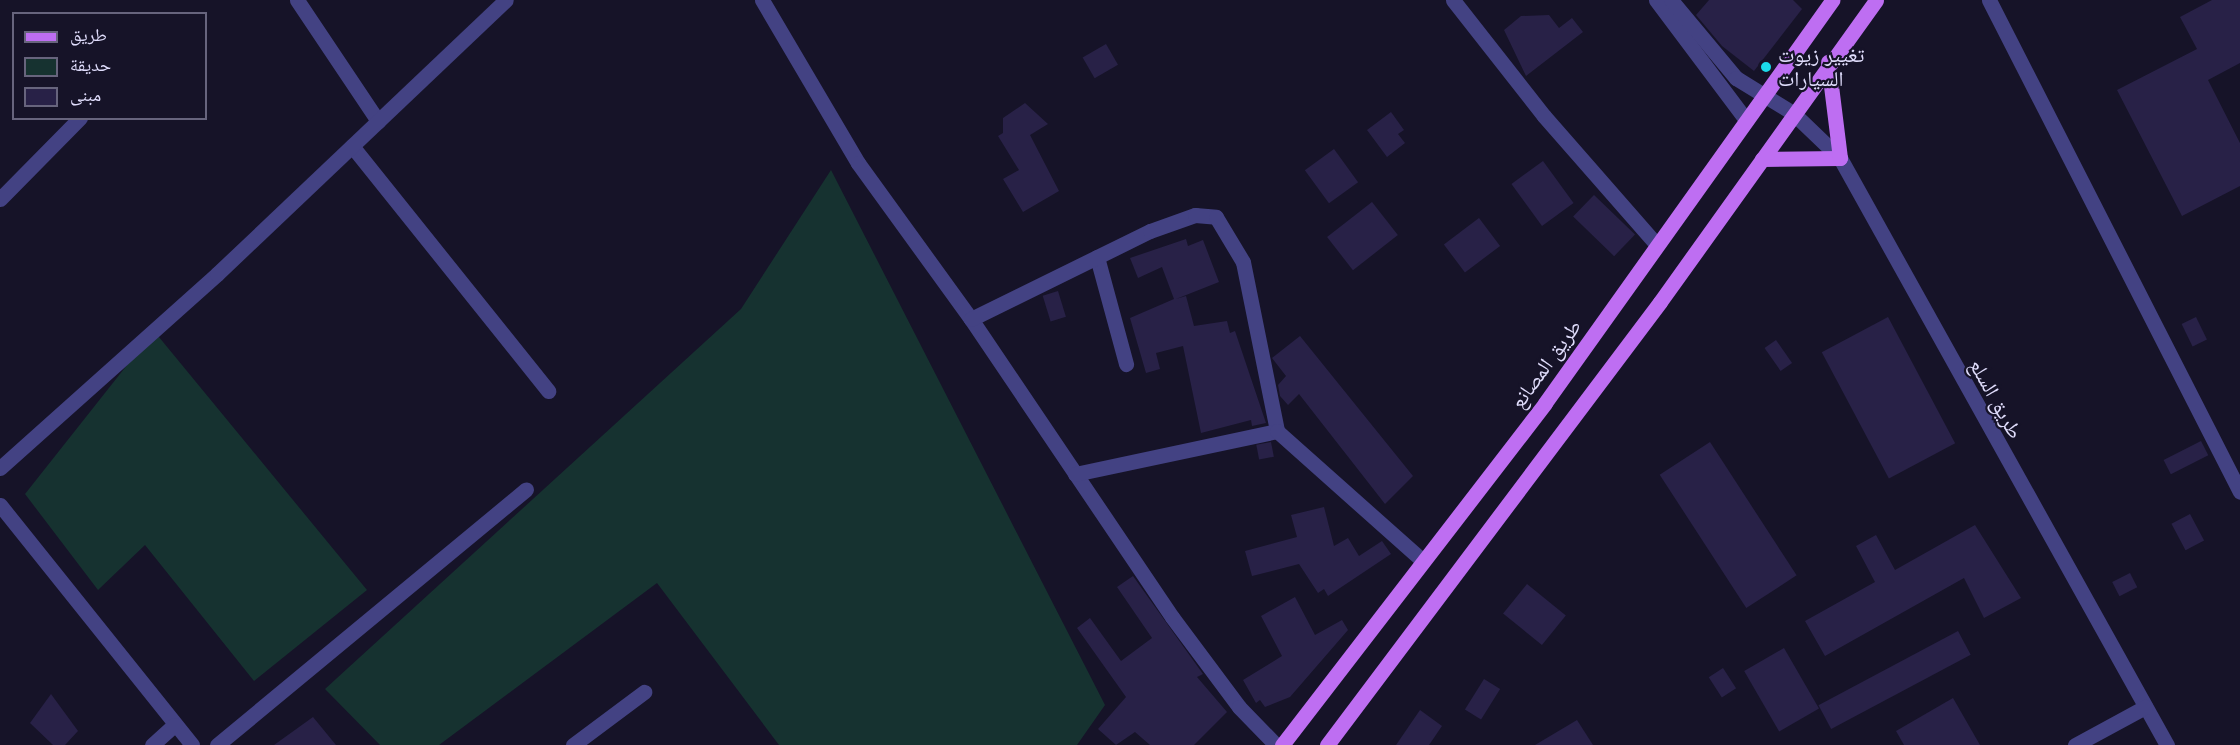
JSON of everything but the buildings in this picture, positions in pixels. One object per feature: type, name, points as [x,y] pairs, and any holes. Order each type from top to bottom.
[{"type":"main road","name":"طريق المصانع","points":[[1282,745],[1423,561],[1657,245],[1832,0]]},
{"type":"main road","points":[[1327,745],[1762,159],[1828,62],[1876,0]]},
{"type":"main road","points":[[1762,159],[1840,158],[1828,62]]},
{"type":"street","points":[[297,0],[378,121]]},
{"type":"street","points":[[0,468],[352,146],[506,0]]},
{"type":"street","points":[[762,0],[858,163],[971,319],[1218,680],[1276,745]]},
{"type":"street","points":[[1453,0],[1544,116],[1657,245]]},
{"type":"street","points":[[1656,0],[1746,120]]},
{"type":"street","name":"طريق السلع","points":[[1671,0],[1730,72],[1793,113],[1840,158],[2167,745]]},
{"type":"street","points":[[1989,0],[2240,492]]},
{"type":"street","points":[[0,200],[78,120]]},
{"type":"street","points":[[352,146],[548,391]]},
{"type":"street","points":[[971,319],[1097,257],[1195,215],[1215,217],[1224,224],[1247,278],[1277,431],[1423,561]]},
{"type":"street","points":[[1097,257],[1126,364]]},
{"type":"street","points":[[1075,474],[1277,431]]},
{"type":"street","points":[[216,745],[526,489]]},
{"type":"street","points":[[2,513],[192,745]]},
{"type":"street","points":[[573,745],[644,692]]},
{"type":"street","points":[[2080,744],[2145,707]]},
{"type":"street","points":[[152,745],[174,725]]},
{"type":"green space","points":[[831,170],[1105,705],[1077,745],[779,745],[657,583],[439,745],[380,745],[325,689],[741,309]]},
{"type":"green space","points":[[154,331],[367,590],[254,681],[145,545],[98,590],[25,494]]},
{"type":"place","name":"تغيير زيوت السيارات","points":[[1766,67]]}]
